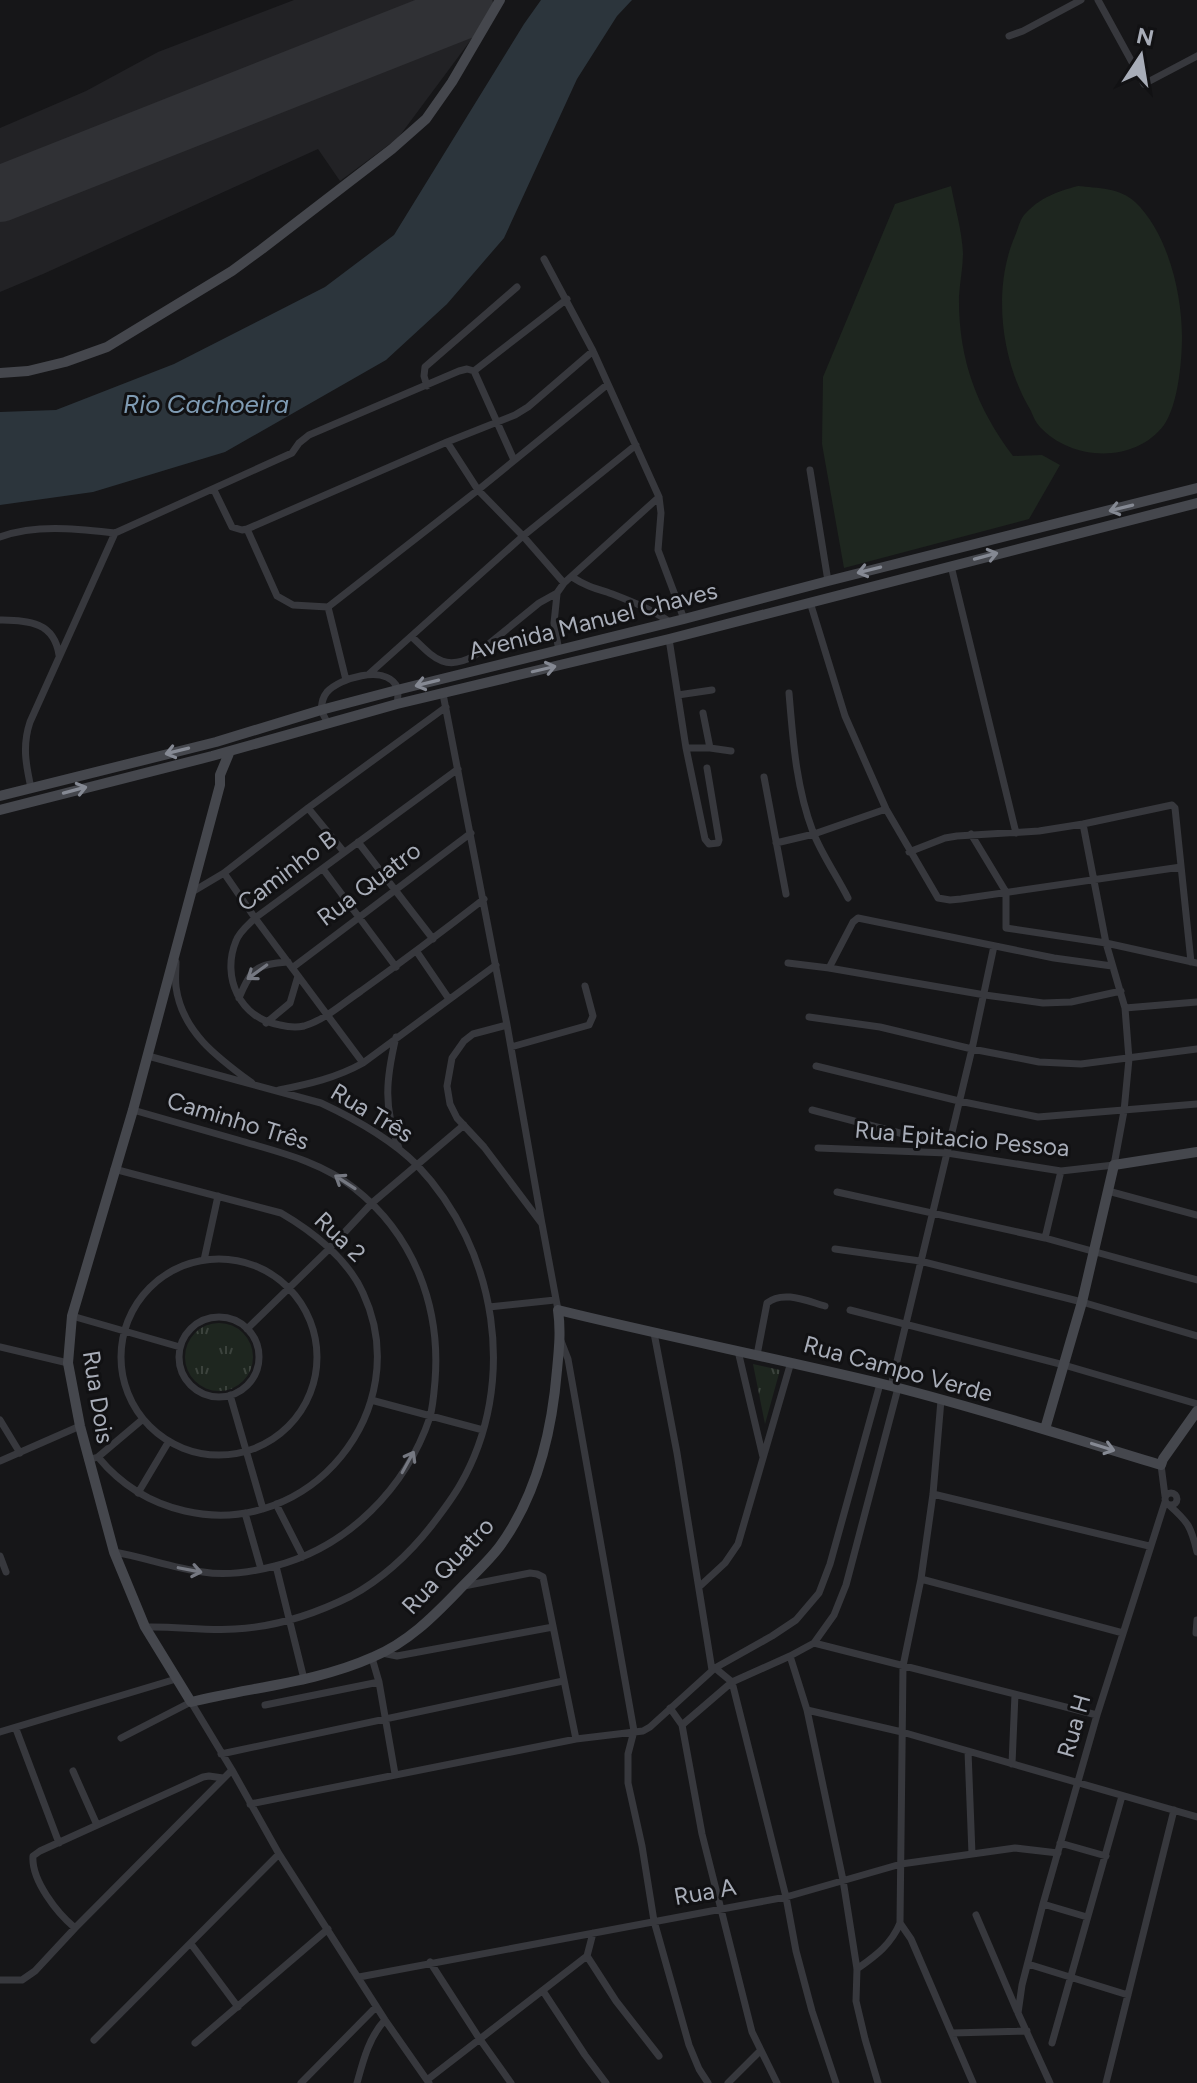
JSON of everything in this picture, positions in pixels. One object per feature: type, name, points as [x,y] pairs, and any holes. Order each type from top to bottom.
[{"type":"street","points":[[0,373],[28,371],[107,347],[232,271],[262,249],[426,119],[452,82],[500,0]]},
{"type":"street","points":[[1009,36],[1081,0]]},
{"type":"street","points":[[1098,0],[1144,84],[1197,56]]},
{"type":"street","points":[[544,259],[593,351],[659,497],[658,550],[684,619]]},
{"type":"street","points":[[427,386],[425,367],[517,287]]},
{"type":"street","points":[[0,537],[33,530],[70,528],[115,533],[292,453],[309,435],[462,370],[474,371],[567,299]]},
{"type":"street","points":[[214,490],[232,527],[247,529],[497,420],[515,415],[593,351]]},
{"type":"street","points":[[474,371],[514,460]]},
{"type":"street","points":[[247,529],[277,596],[293,605],[328,607],[608,384]]},
{"type":"street","points":[[447,442],[478,490],[564,583]]},
{"type":"street","points":[[328,724],[321,710],[327,692],[346,680],[369,674],[523,536],[636,445]]},
{"type":"street","points":[[810,470],[828,581]]},
{"type":"street","name":"Avenida Manuel Chaves","points":[[0,796],[216,742],[397,690],[1197,488]]},
{"type":"street","points":[[412,637],[436,659],[452,663],[474,656],[539,603],[557,593],[564,583],[659,497]]},
{"type":"street","name":"Avenida Manuel Chaves","points":[[0,810],[212,756],[397,704],[669,639],[1197,503]]},
{"type":"street","points":[[31,788],[24,755],[25,737],[115,533]]},
{"type":"street","points":[[951,566],[1016,833]]},
{"type":"street","points":[[572,577],[584,585],[631,601],[671,623]]},
{"type":"street","points":[[557,593],[554,623],[559,651]]},
{"type":"street","points":[[810,602],[845,716],[886,809],[938,898],[950,900],[1181,867]]},
{"type":"street","points":[[328,607],[346,680]]},
{"type":"street","points":[[0,620],[32,623],[45,628],[57,644],[59,658]]},
{"type":"street","points":[[669,639],[686,748],[705,839],[710,844],[719,840],[707,768]]},
{"type":"street","points":[[369,674],[394,683],[397,704]]},
{"type":"street","points":[[678,695],[712,690]]},
{"type":"street","points":[[789,693],[800,791],[814,834],[848,898]]},
{"type":"street","points":[[443,694],[484,899],[556,1305],[489,1307]]},
{"type":"street","points":[[192,892],[224,873],[446,707]]},
{"type":"street","points":[[703,713],[710,748]]},
{"type":"street","points":[[216,742],[212,756],[220,775]]},
{"type":"street","points":[[686,748],[731,751]]},
{"type":"street","name":"Rua Dois","points":[[230,751],[220,775],[220,785],[133,1110],[72,1316],[68,1363],[80,1426],[93,1459],[114,1552],[145,1627],[279,1854],[376,2007],[428,2081]]},
{"type":"street","name":"Caminho B","points":[[239,998],[231,977],[232,958],[236,940],[255,918],[458,769]]},
{"type":"street","points":[[764,777],[786,894]]},
{"type":"street","points":[[909,852],[945,838],[971,834],[1016,833],[1083,824],[1172,805],[1175,808],[1194,962],[1006,928],[1006,892],[971,834]]},
{"type":"street","points":[[308,808],[344,852]]},
{"type":"street","points":[[776,843],[814,834],[886,809]]},
{"type":"street","points":[[1045,1429],[1082,1302],[1114,1165],[1129,1059],[1125,1008],[1107,947],[1083,824]]},
{"type":"street","name":"Rua Quatro","points":[[290,965],[471,833]]},
{"type":"street","points":[[358,842],[433,939]]},
{"type":"street","points":[[323,869],[396,967]]},
{"type":"street","points":[[224,873],[363,1063]]},
{"type":"street","points":[[290,965],[271,963],[261,966],[252,972],[239,998],[248,1010],[266,1023],[305,1026],[328,1014],[396,967],[484,899]]},
{"type":"street","points":[[1187,914],[1197,915]]},
{"type":"street","points":[[829,968],[854,921],[860,919],[1054,958],[1111,964]]},
{"type":"street","points":[[250,1804],[576,1739],[643,1731],[714,1669],[786,1628],[803,1613],[819,1593],[890,1386],[985,995],[994,946]]},
{"type":"street","points":[[417,952],[449,999]]},
{"type":"street","points":[[176,953],[176,986],[188,1023],[219,1058],[257,1086]]},
{"type":"street","points":[[788,963],[985,995],[1055,1003],[1121,991]]},
{"type":"street","points":[[277,1091],[321,1081],[363,1063],[496,965]]},
{"type":"street","points":[[266,1023],[290,1003],[298,976]]},
{"type":"street","points":[[511,1047],[589,1025],[593,1016],[585,986]]},
{"type":"street","points":[[1125,1008],[1197,1002]]},
{"type":"street","points":[[809,1017],[880,1027],[1039,1062],[1081,1064],[1197,1049]]},
{"type":"street","points":[[507,1025],[473,1034],[457,1048],[447,1086],[450,1104],[457,1118],[484,1147],[542,1224]]},
{"type":"street","points":[[396,1037],[389,1066],[387,1101],[391,1126],[400,1150]]},
{"type":"street","name":"Rua Três","points":[[145,1627],[233,1630],[265,1627],[324,1608],[352,1595],[402,1558],[424,1535],[461,1484],[483,1430],[491,1395],[493,1332],[481,1272],[469,1241],[435,1187],[400,1150],[321,1103],[148,1056]]},
{"type":"street","points":[[816,1066],[1038,1117],[1197,1104]]},
{"type":"street","name":"Caminho Três","points":[[114,1552],[205,1573],[230,1573],[276,1566],[326,1546],[347,1532],[383,1499],[399,1479],[431,1415],[436,1362],[435,1337],[425,1288],[415,1265],[389,1222],[353,1187],[305,1160],[133,1110]]},
{"type":"street","points":[[812,1110],[949,1144]]},
{"type":"street","points":[[247,1329],[372,1203],[464,1125]]},
{"type":"street","name":"Rua Epitacio Pessoa","points":[[818,1148],[947,1153],[1061,1171],[1197,1152]]},
{"type":"street","name":"Rua 2","points":[[93,1459],[138,1493],[173,1508],[218,1515],[263,1509],[312,1485],[339,1460],[359,1431],[371,1400],[377,1361],[377,1342],[362,1290],[341,1259],[299,1223],[281,1213],[114,1169]]},
{"type":"street","points":[[1045,1238],[1061,1171]]},
{"type":"street","points":[[1108,1191],[1197,1215]]},
{"type":"street","points":[[837,1192],[1045,1238],[1197,1280]]},
{"type":"street","points":[[204,1260],[218,1196]]},
{"type":"street","points":[[835,1249],[920,1261],[1082,1302],[1197,1336]]},
{"type":"street","points":[[227,1259],[270,1273],[288,1287],[302,1305],[312,1326],[317,1359],[314,1382],[306,1403],[277,1436],[246,1451],[224,1455],[201,1453],[169,1441],[143,1419],[130,1400],[122,1378],[120,1355],[129,1316],[153,1284],[182,1266],[204,1260],[227,1259]]},
{"type":"street","points":[[757,1355],[767,1303],[772,1299],[790,1297],[825,1306]]},
{"type":"street","name":"Rua Quatro","points":[[191,1702],[304,1679],[377,1656],[418,1630],[499,1547],[535,1479],[547,1442],[555,1404],[561,1341],[556,1305]]},
{"type":"street","name":"Rua Campo Verde","points":[[556,1305],[654,1333],[890,1386],[1045,1429],[1161,1467]]},
{"type":"street","points":[[850,1310],[1064,1365],[1197,1404]]},
{"type":"street","points":[[72,1316],[180,1347]]},
{"type":"street","points":[[227,1318],[247,1329],[256,1344],[258,1358],[249,1383],[230,1395],[212,1396],[191,1385],[179,1361],[180,1347],[189,1331],[208,1319],[227,1318]]},
{"type":"street","points":[[654,1333],[714,1669],[732,1682],[786,1897],[796,1951],[836,2083]]},
{"type":"street","points":[[561,1341],[568,1359],[634,1731],[628,1754],[628,1783],[654,1921],[689,2045],[708,2083]]},
{"type":"street","points":[[0,1347],[68,1363]]},
{"type":"street","points":[[738,1351],[763,1459]]},
{"type":"street","points":[[699,1587],[725,1563],[738,1544],[791,1362]]},
{"type":"street","points":[[682,1725],[732,1682],[814,1643],[834,1615],[865,1521],[890,1386]]},
{"type":"street","points":[[230,1395],[263,1509]]},
{"type":"street","points":[[371,1400],[483,1430]]},
{"type":"street","points":[[857,1969],[890,1942],[900,1923],[903,1666],[921,1579],[933,1494],[941,1400]]},
{"type":"street","points":[[1184,1519],[1161,1467],[1163,1459],[1197,1411]]},
{"type":"street","points":[[93,1459],[143,1419]]},
{"type":"street","points":[[0,1420],[20,1453]]},
{"type":"street","points":[[0,1461],[80,1426]]},
{"type":"street","points":[[138,1493],[169,1441]]},
{"type":"street","name":"Rua H","points":[[1018,2013],[1043,1904],[1097,1715],[1166,1501],[1161,1467]]},
{"type":"street","points":[[933,1494],[1149,1546]]},
{"type":"street","points":[[1166,1501],[1174,1504],[1176,1497]]},
{"type":"street","points":[[1166,1501],[1194,1528],[1197,1552]]},
{"type":"street","points":[[276,1504],[303,1557]]},
{"type":"street","points":[[245,1513],[261,1569]]},
{"type":"street","points":[[0,1556],[6,1572]]},
{"type":"street","points":[[276,1566],[304,1679]]},
{"type":"street","points":[[463,1586],[521,1574],[543,1577],[576,1739]]},
{"type":"street","points":[[921,1579],[1123,1633]]},
{"type":"street","points":[[1196,1633],[1197,1620]]},
{"type":"street","points":[[395,1774],[384,1718],[377,1656],[397,1656],[553,1627]]},
{"type":"street","points":[[814,1643],[1097,1715]]},
{"type":"street","points":[[790,1656],[807,1710],[843,1880],[857,1969],[855,1987],[859,2016],[878,2083]]},
{"type":"street","points":[[0,1732],[176,1679]]},
{"type":"street","points":[[221,1754],[563,1681]]},
{"type":"street","points":[[265,1705],[379,1682]]},
{"type":"street","points":[[1012,1764],[1015,1694]]},
{"type":"street","points":[[121,1738],[191,1702]]},
{"type":"street","points":[[670,1708],[682,1725],[702,1834],[752,2032],[777,2083]]},
{"type":"street","points":[[807,1710],[902,1732],[1197,1817]]},
{"type":"street","points":[[16,1729],[59,1843]]},
{"type":"street","points":[[968,1751],[972,1854]]},
{"type":"street","points":[[0,1980],[15,1981],[28,1977],[232,1770]]},
{"type":"street","points":[[73,1771],[97,1825]]},
{"type":"street","points":[[75,1928],[61,1916],[49,1899],[33,1866],[33,1856],[203,1777],[223,1778]]},
{"type":"street","points":[[1052,2043],[1122,1796]]},
{"type":"street","points":[[1106,2083],[1174,1810]]},
{"type":"street","points":[[1060,1843],[1106,1856]]},
{"type":"street","name":"Rua A","points":[[359,1977],[786,1897],[901,1864],[1015,1848],[1058,1853]]},
{"type":"street","points":[[94,2040],[279,1854]]},
{"type":"street","points":[[1043,1904],[1087,1917]]},
{"type":"street","points":[[976,1915],[1050,2083]]},
{"type":"street","points":[[900,1923],[911,1939],[973,2083]]},
{"type":"street","points":[[195,2043],[328,1929]]},
{"type":"street","points":[[428,2081],[587,1956],[593,1933]]},
{"type":"street","points":[[191,1944],[238,2007]]},
{"type":"street","points":[[587,1956],[616,2001],[659,2056]]},
{"type":"street","points":[[430,1962],[511,2083]]},
{"type":"street","points":[[1028,1964],[1128,1995]]},
{"type":"street","points":[[543,1991],[606,2083]]},
{"type":"street","points":[[301,2083],[376,2007]]},
{"type":"street","points":[[357,2083],[367,2048],[385,2020]]},
{"type":"street","points":[[952,2033],[1027,2031]]},
{"type":"street","points":[[728,2083],[760,2051]]},
{"type":"shaded area","points":[[294,0],[494,0],[479,29],[398,138],[340,181],[318,149],[0,292],[0,128],[86,91],[158,52]]},
{"type":"green space","points":[[951,186],[963,253],[959,296],[962,340],[979,400],[1013,456],[1042,455],[1060,465],[1029,519],[844,568],[822,444],[823,377],[895,204]]},
{"type":"green space","points":[[1078,186],[1123,194],[1135,202],[1156,230],[1164,247],[1179,302],[1181,358],[1176,395],[1169,416],[1152,438],[1120,452],[1085,452],[1068,447],[1040,427],[1013,370],[1003,325],[1004,279],[1020,221],[1043,199]]},
{"type":"green space","points":[[212,1323],[226,1323],[238,1328],[248,1338],[253,1357],[248,1376],[238,1386],[226,1391],[212,1391],[200,1386],[190,1376],[185,1364],[185,1350],[190,1338],[200,1328]]},
{"type":"green space","points":[[753,1364],[780,1370],[765,1424]]},
{"type":"water","name":"Rio Cachoeira","points":[[541,0],[632,0],[617,16],[577,79],[504,238],[447,304],[386,360],[225,452],[93,492],[0,505],[0,412],[56,410],[174,364],[325,287],[394,235]]},
{"type":"runway","points":[[0,194],[466,10]]}]
